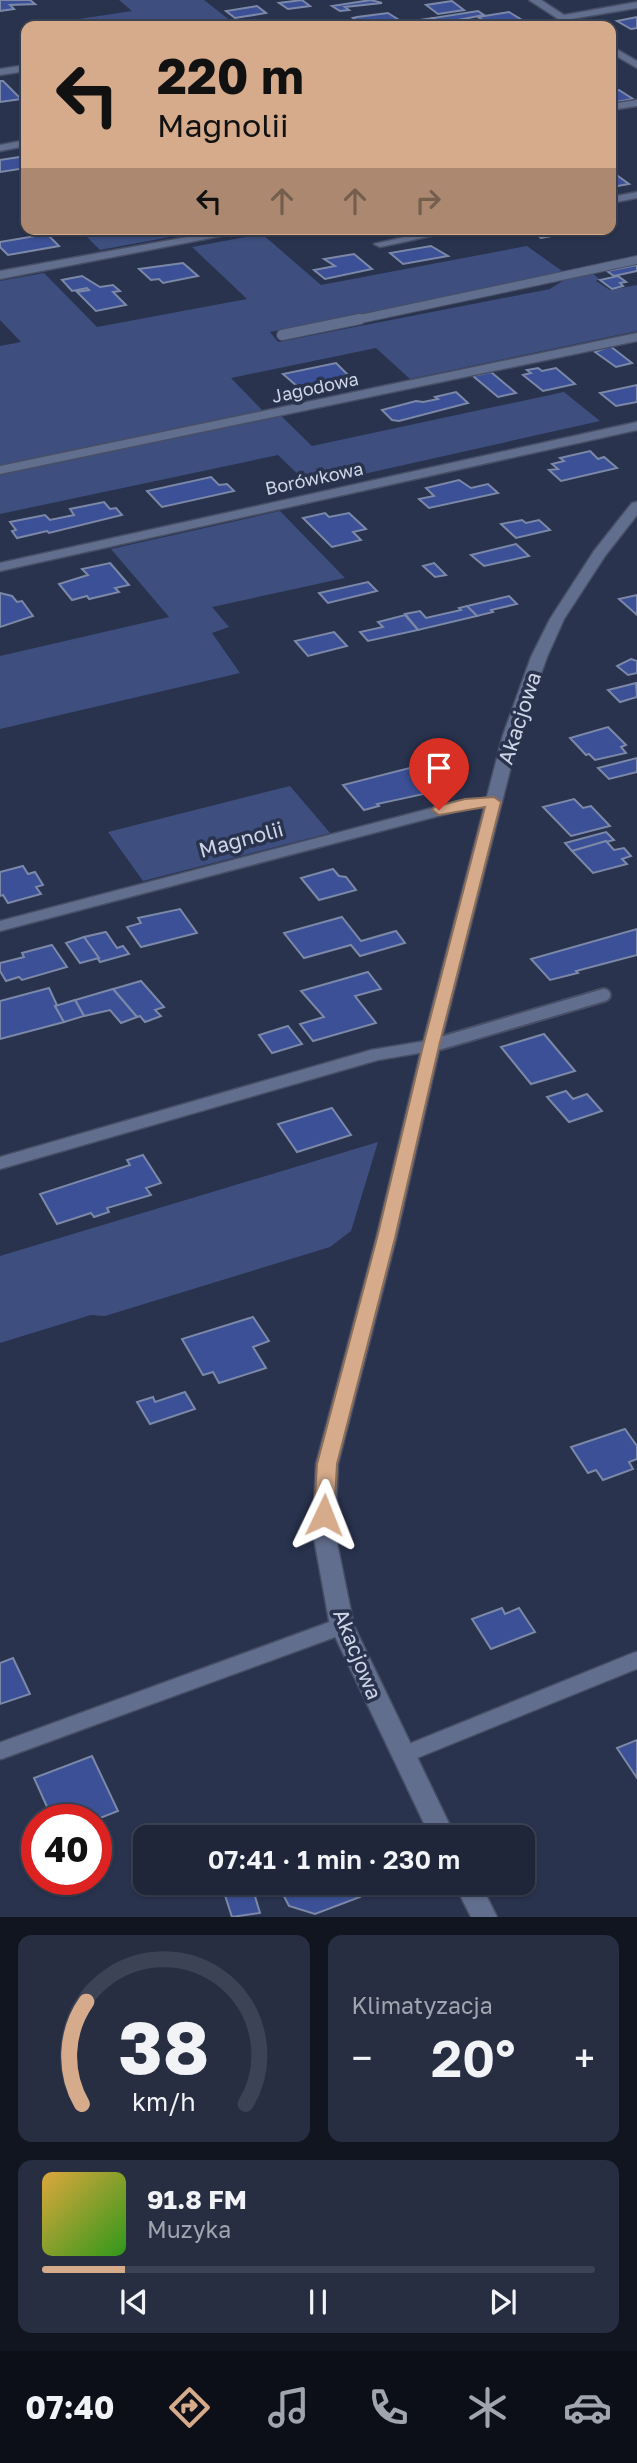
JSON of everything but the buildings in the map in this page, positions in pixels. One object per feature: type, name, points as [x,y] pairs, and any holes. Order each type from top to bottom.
[{"type":"street","points":[[534,0],[567,21]]},
{"type":"street","points":[[562,18],[637,5]]},
{"type":"street","points":[[616,52],[637,65]]},
{"type":"street","points":[[0,72],[21,69]]},
{"type":"street","points":[[616,106],[637,103]]},
{"type":"street","points":[[0,148],[21,145]]},
{"type":"street","points":[[616,199],[637,195]]},
{"type":"street","points":[[0,275],[218,235]]},
{"type":"street","points":[[380,244],[427,235]]},
{"type":"street","name":"Jagodowa","points":[[0,470],[637,337]]},
{"type":"street","name":"Borówkowa","points":[[0,567],[637,426]]},
{"type":"street","name":"Akacjowa","points":[[438,1825],[342,1626],[324,1533],[327,1464],[512,735],[539,657],[557,619],[599,554],[637,506]]},
{"type":"street","name":"Magnolii","points":[[0,926],[465,804],[494,802]]},
{"type":"street","points":[[0,1163],[377,1054],[431,1046]]},
{"type":"street","points":[[473,1895],[484,1917]]},
{"type":"lane","points":[[282,335],[637,260]]},
{"type":"lane","points":[[431,1046],[604,995]]},
{"type":"lane","points":[[0,1751],[342,1626]]},
{"type":"lane","points":[[403,1755],[637,1660]]},
{"type":"shaded area","points":[[119,0],[204,0],[231,21],[66,21],[132,11]]},
{"type":"shaded area","points":[[85,235],[181,235],[100,250]]},
{"type":"shaded area","points":[[263,235],[321,285],[527,246],[562,271],[528,282],[270,332],[278,342],[550,289],[569,277],[591,272],[599,279],[596,281],[610,290],[637,285],[637,331],[410,379],[376,348],[231,378],[264,412],[0,467],[0,346],[21,342],[0,320],[0,281],[44,273],[97,327],[247,299],[192,247]]},
{"type":"shaded area","points":[[564,392],[600,421],[310,486],[278,455],[0,514],[0,474],[281,416],[312,446]]},
{"type":"shaded area","points":[[280,511],[345,578],[212,607],[229,627],[212,633],[240,673],[0,729],[0,656],[169,617],[111,549]]},
{"type":"shaded area","points":[[290,786],[330,833],[143,881],[108,832]]},
{"type":"shaded area","points":[[378,1142],[351,1231],[330,1247],[105,1316],[91,1315],[0,1343],[0,1256]]},
{"type":"route","points":[[324,1515],[327,1464],[494,802],[465,804],[439,810]]}]
